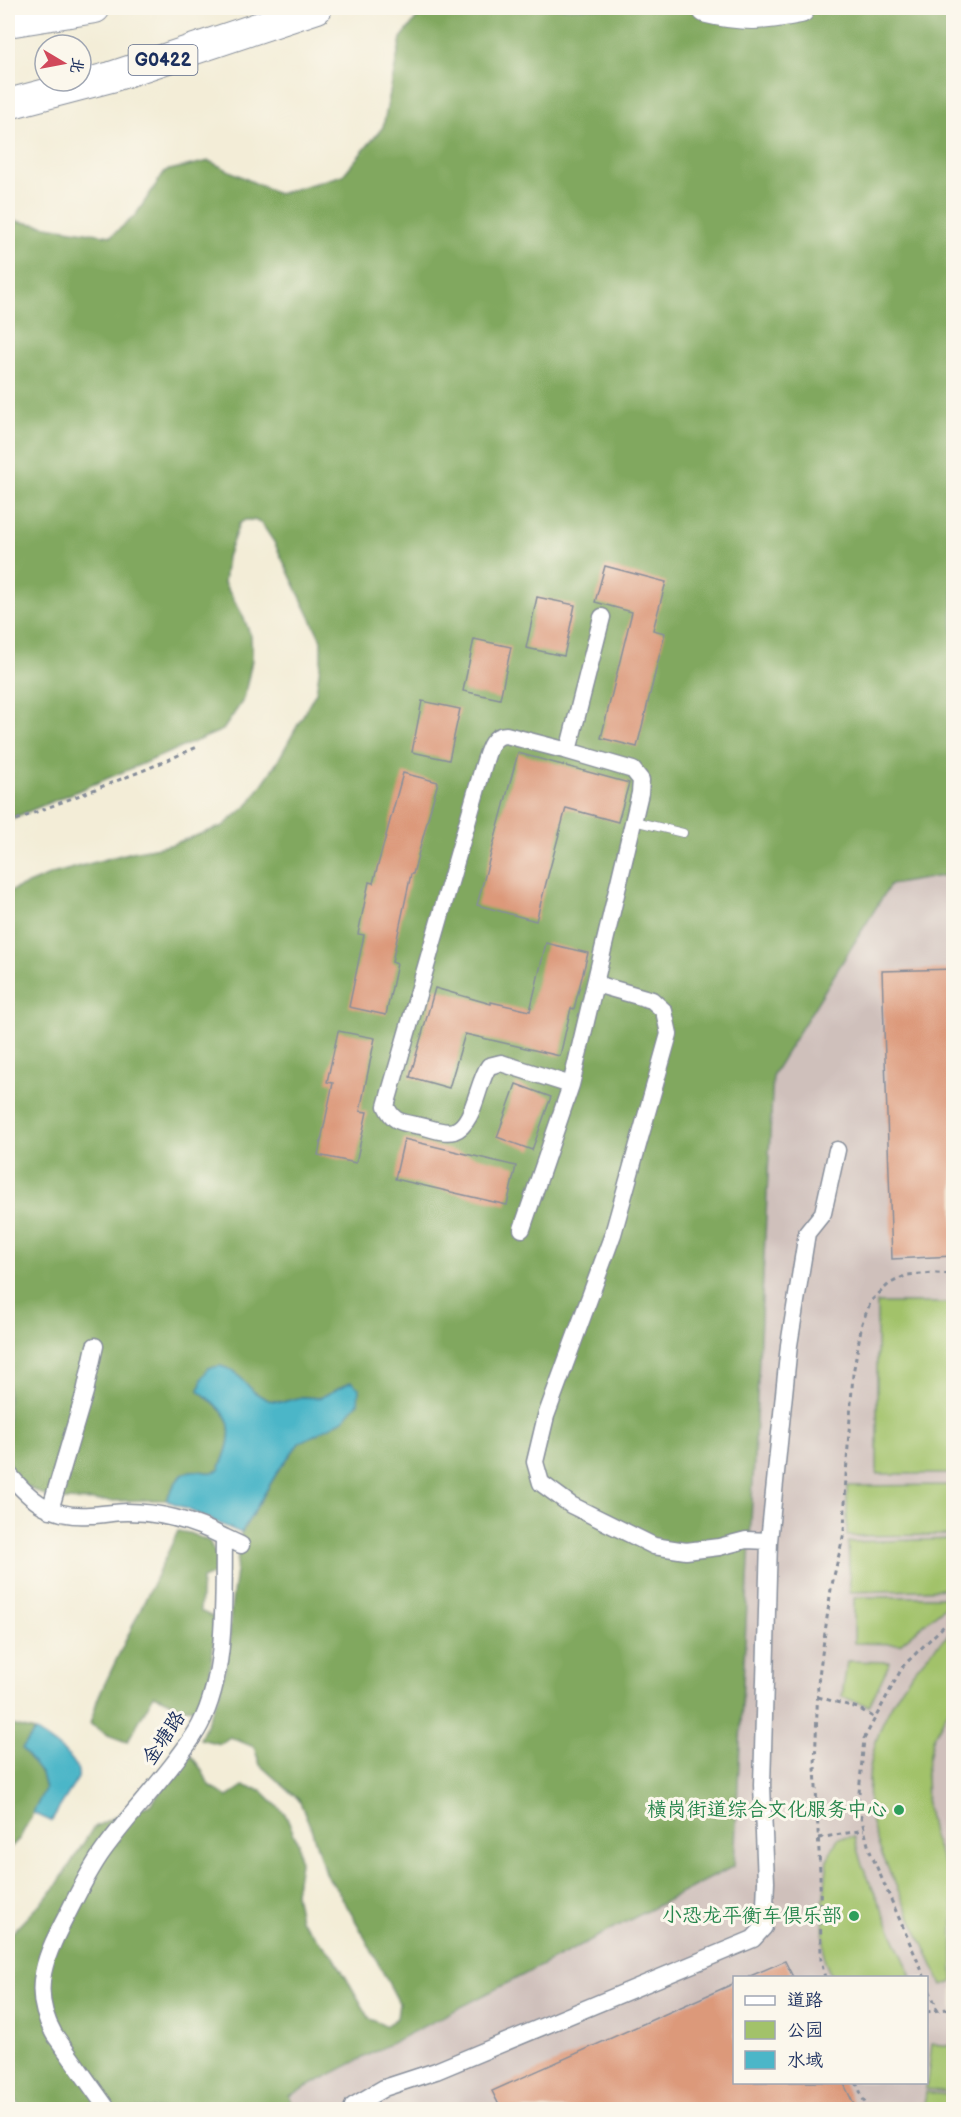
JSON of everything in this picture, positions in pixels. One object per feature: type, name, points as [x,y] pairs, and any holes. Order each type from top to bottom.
[{"type":"highway","points":[[8,22],[50,12],[95,8]]},
{"type":"highway","points":[[707,8],[746,15],[800,8]]},
{"type":"highway","name":"G0422","points":[[8,104],[111,77],[316,9]]},
{"type":"street","points":[[568,751],[602,617]]},
{"type":"street","points":[[522,1229],[571,1085],[642,780],[633,770],[568,751],[499,735],[494,739],[484,764],[386,1106],[391,1117],[399,1121],[442,1131],[453,1131],[463,1125],[471,1112],[482,1075],[489,1066],[501,1063],[571,1085]]},
{"type":"street","points":[[596,984],[652,1000],[664,1011],[669,1034],[613,1234],[546,1416],[535,1462],[541,1483],[571,1505],[654,1546],[686,1551],[719,1547],[746,1540],[769,1542]]},
{"type":"street","points":[[352,2109],[353,2106],[384,2088],[436,2071],[753,1939],[764,1926],[766,1882],[762,1785],[769,1542],[789,1345],[807,1233],[823,1213],[837,1150]]},
{"type":"street","points":[[50,1510],[85,1392],[94,1346]]},
{"type":"street","points":[[8,1473],[27,1496],[50,1510],[75,1515],[127,1512],[160,1514],[202,1526],[241,1545]]},
{"type":"street","name":"金塘路","points":[[108,2109],[47,2022],[42,2004],[43,1969],[47,1954],[62,1924],[102,1851],[153,1791],[200,1725],[211,1696],[219,1656],[223,1618],[224,1537]]},
{"type":"lane","points":[[634,821],[683,833]]},
{"type":"path","points":[[8,823],[197,747]]},
{"type":"path","points":[[825,1976],[821,1960],[815,1766],[818,1697],[826,1620],[844,1533],[853,1374],[862,1323],[871,1301],[889,1284],[907,1275],[936,1272],[954,1274]]},
{"type":"path","points":[[925,1976],[868,1849],[858,1804],[864,1739],[903,1666],[948,1622],[954,1619]]},
{"type":"path","points":[[818,1697],[858,1708],[875,1718]]},
{"type":"path","points":[[819,1838],[864,1830]]},
{"type":"path","points":[[928,1985],[938,2011]]},
{"type":"path","points":[[928,2012],[954,2008]]},
{"type":"path","points":[[857,2084],[868,2109]]},
{"type":"shaded area","points":[[953,874],[953,2109],[295,2110],[289,2097],[734,1866],[773,1074],[891,884]]},
{"type":"green space","points":[[425,8],[953,8],[953,874],[890,885],[773,1074],[734,1866],[289,2096],[295,2109],[21,2109],[8,2084],[8,1937],[55,1888],[93,1828],[122,1813],[151,1805],[188,1752],[202,1770],[209,1785],[227,1797],[243,1786],[261,1790],[285,1814],[298,1843],[300,1863],[295,1893],[300,1920],[334,1957],[370,2019],[385,2026],[397,2018],[399,2003],[358,1925],[325,1873],[311,1828],[299,1800],[260,1765],[254,1747],[230,1737],[220,1744],[200,1739],[221,1689],[229,1651],[231,1609],[241,1533],[278,1471],[299,1443],[317,1432],[351,1382],[320,1398],[302,1397],[283,1402],[267,1400],[254,1392],[234,1371],[199,1390],[228,1420],[230,1435],[227,1449],[219,1470],[186,1472],[176,1482],[166,1500],[53,1500],[8,1477],[8,892],[52,874],[132,852],[170,845],[223,826],[248,805],[276,764],[316,692],[321,659],[321,640],[274,542],[262,524],[254,520],[245,520],[239,524],[227,557],[224,583],[242,614],[251,636],[252,660],[244,699],[223,730],[8,820],[8,220],[111,236],[135,216],[165,171],[209,161],[278,194],[343,175],[383,127],[401,38]]},
{"type":"green space","points":[[877,1303],[953,1303],[953,1474],[877,1474]]},
{"type":"green space","points":[[953,1485],[953,1535],[847,1536],[847,1486]]},
{"type":"green space","points":[[178,1531],[209,1541],[218,1559],[215,1574],[202,1579],[200,1611],[213,1617],[213,1653],[210,1675],[199,1709],[183,1708],[154,1695],[127,1742],[108,1735],[90,1724],[98,1698]]},
{"type":"green space","points":[[953,1539],[953,1589],[850,1592],[848,1542]]},
{"type":"green space","points":[[854,1597],[953,1597],[954,1599],[900,1644],[854,1643]]},
{"type":"green space","name":"横岗街道综合文化服务中心","points":[[953,1631],[953,1703],[933,1739],[926,1773],[927,1807],[932,1834],[953,1887],[953,1982],[942,1986],[878,1843],[870,1814],[869,1787],[871,1761],[888,1712],[916,1668]]},
{"type":"green space","points":[[847,1661],[890,1662],[869,1706],[842,1697]]},
{"type":"green space","points":[[8,1724],[35,1731],[22,1749],[41,1773],[45,1789],[20,1838],[8,1850]]},
{"type":"green space","name":"小恐龙平衡车俱乐部","points":[[854,1837],[861,1862],[912,1976],[831,1976],[824,1958],[823,1905],[828,1858],[838,1838]]},
{"type":"green space","points":[[932,2044],[953,2046],[953,2093],[926,2089]]},
{"type":"green space","points":[[926,2092],[953,2096],[953,2109],[923,2109]]},
{"type":"water","points":[[221,1366],[234,1371],[254,1392],[267,1400],[283,1402],[302,1397],[320,1398],[351,1382],[359,1388],[358,1403],[343,1420],[299,1443],[278,1471],[241,1533],[166,1500],[176,1482],[186,1472],[214,1472],[219,1470],[222,1464],[230,1435],[228,1420],[199,1390],[208,1368]]},
{"type":"water","points":[[35,1731],[70,1757],[78,1771],[78,1778],[51,1821],[33,1813],[45,1789],[41,1773],[22,1749]]},
{"type":"building","points":[[605,566],[666,582],[653,630],[665,633],[637,747],[601,738],[632,612],[595,602]]},
{"type":"building","points":[[537,597],[575,605],[564,656],[526,648]]},
{"type":"building","points":[[474,639],[511,647],[500,699],[463,691]]},
{"type":"building","points":[[422,701],[460,709],[449,760],[412,752]]},
{"type":"building","points":[[518,753],[629,783],[618,822],[566,808],[536,921],[477,905]]},
{"type":"building","points":[[403,773],[438,782],[413,874],[411,874],[392,962],[397,964],[386,1015],[349,1007],[364,935],[358,934],[369,882],[373,883]]},
{"type":"building","points":[[546,943],[588,953],[574,1009],[571,1008],[560,1056],[465,1034],[449,1088],[410,1077],[435,988],[491,1004],[491,1002],[530,1011]]},
{"type":"building","points":[[954,969],[954,1256],[892,1259],[882,971]]},
{"type":"building","points":[[338,1031],[375,1038],[360,1111],[367,1112],[356,1163],[318,1155],[333,1083],[327,1082]]},
{"type":"building","points":[[516,1084],[551,1097],[532,1150],[497,1137]]},
{"type":"building","points":[[404,1139],[516,1166],[507,1205],[395,1179]]},
{"type":"building","points":[[785,1961],[792,1976],[750,1976]]},
{"type":"building","points":[[733,1984],[733,2084],[844,2084],[856,2109],[501,2109],[492,2091]]},
{"type":"place","name":"横岗街道综合文化服务中心","points":[[899,1810]]},
{"type":"place","name":"小恐龙平衡车俱乐部","points":[[854,1916]]}]
